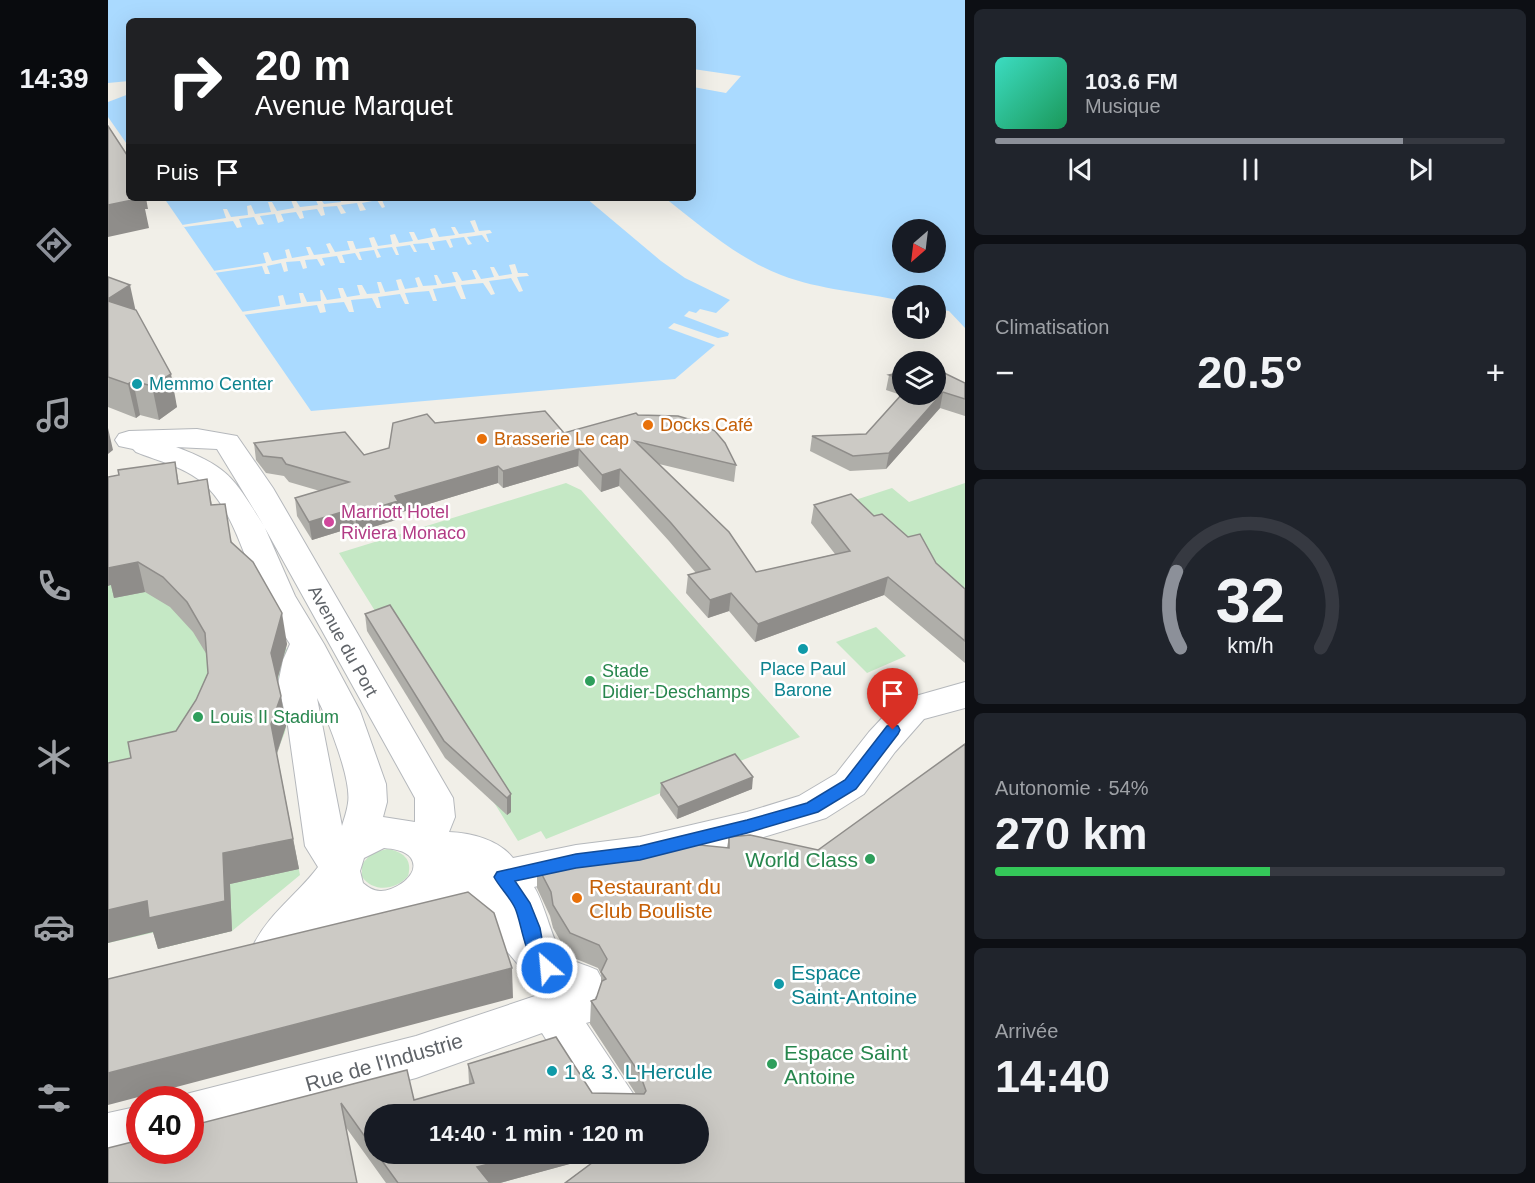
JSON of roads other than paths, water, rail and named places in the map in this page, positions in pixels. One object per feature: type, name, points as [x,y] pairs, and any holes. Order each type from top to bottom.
[{"type":"street","name":"Avenue du Port","points":[[118,436],[197,438],[227,442],[258,488],[434,798],[438,812],[425,867]]},
{"type":"street","points":[[118,436],[191,463],[212,475],[223,486],[249,527],[278,596],[307,644],[342,711],[367,784],[368,802],[345,859],[340,882],[346,893],[356,902],[370,907],[389,908],[408,903],[425,867]]},
{"type":"street","points":[[307,644],[300,660],[296,684],[306,726],[325,846],[345,859]]},
{"type":"street","points":[[425,867],[503,877],[567,862],[640,853],[747,827],[812,807],[850,784],[882,742],[911,710],[965,695]]},
{"type":"street","points":[[370,907],[346,923],[310,941],[291,946],[254,950],[284,928],[318,897],[345,859],[370,835],[384,832],[412,836],[425,867],[462,898],[489,910],[536,953],[570,1000],[580,1051],[613,1104]]},
{"type":"street","points":[[503,877],[522,903],[531,928],[536,953]]},
{"type":"street","name":"Rue de l'Industrie","points":[[204,1111],[416,1057],[570,1000]]},
{"type":"street","points":[[108,1136],[126,1132]]},
{"type":"water","points":[[108,0],[965,0],[965,328],[946,311],[946,285],[892,285],[892,299],[796,280],[765,268],[734,251],[669,201],[696,201],[696,88],[726,93],[741,76],[696,69],[696,18],[126,18],[126,81],[108,83]]},
{"type":"water","points":[[126,95],[126,143],[108,117],[108,102]]},
{"type":"water","points":[[166,201],[590,201],[661,261],[685,278],[730,300],[716,313],[700,309],[696,313],[689,311],[684,316],[729,333],[728,336],[718,338],[674,323],[668,328],[715,345],[675,379],[311,411]]},
{"type":"place","name":"Memmo Center","points":[[137,384]]},
{"type":"place","name":"Docks Café","points":[[648,425]]},
{"type":"place","name":"Brasserie Le cap","points":[[482,439]]},
{"type":"place","name":"Marriott Hotel Riviera Monaco","points":[[329,522]]},
{"type":"place","name":"Place Paul Barone","points":[[803,649]]},
{"type":"place","name":"Stade Didier-Deschamps","points":[[590,681]]},
{"type":"place","name":"Louis II Stadium","points":[[198,717]]},
{"type":"place","name":"World Class","points":[[870,859]]},
{"type":"place","name":"Restaurant du Club Bouliste","points":[[577,898]]},
{"type":"place","name":"Espace Saint-Antoine","points":[[779,984]]},
{"type":"place","name":"Espace Saint Antoine","points":[[772,1064]]},
{"type":"place","name":"1 & 3. L'Hercule","points":[[552,1071]]}]
